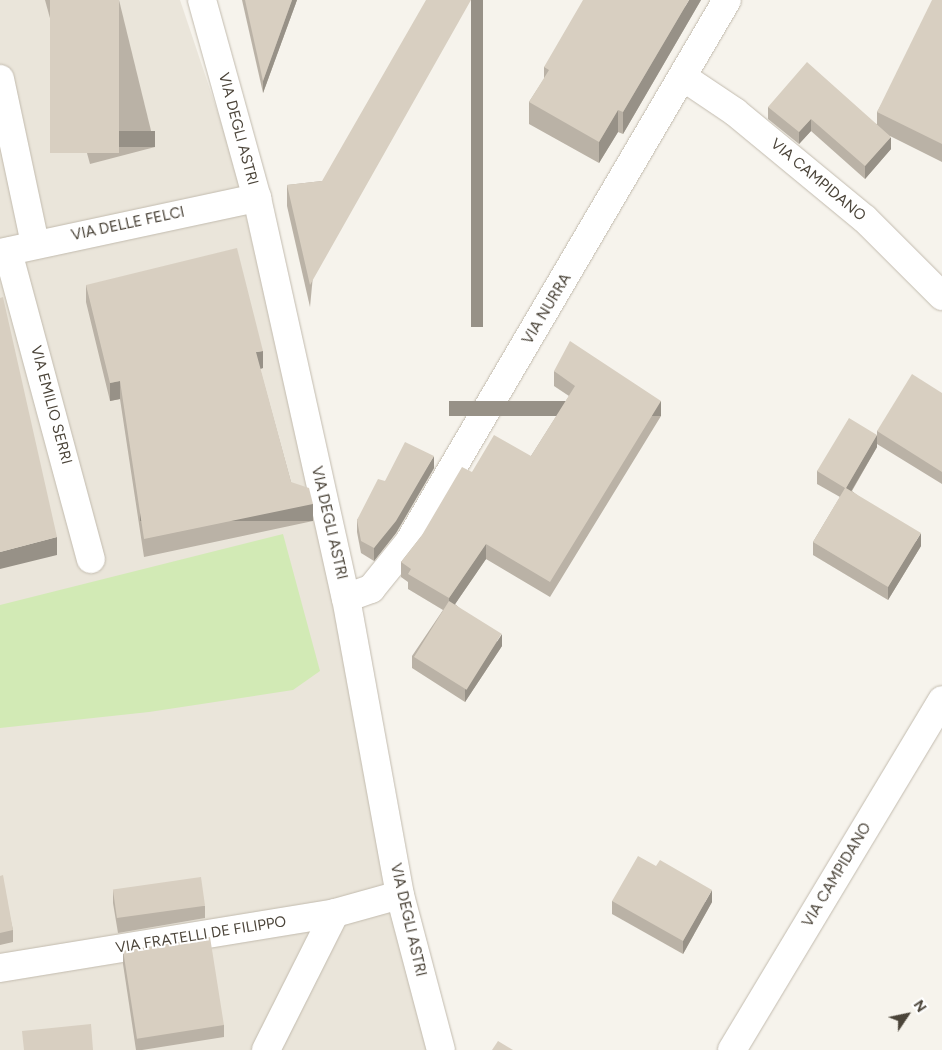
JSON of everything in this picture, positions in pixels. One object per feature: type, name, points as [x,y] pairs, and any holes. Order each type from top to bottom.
[{"type":"street","name":"VIA DEGLI ASTRI","points":[[202,0],[257,198],[346,598],[400,895],[441,1050]]},
{"type":"street","name":"VIA NURRA","points":[[346,598],[372,589],[410,542],[727,0]]},
{"type":"street","name":"VIA CAMPIDANO","points":[[683,77],[735,112],[865,219],[942,296]]},
{"type":"street","points":[[0,79],[35,244]]},
{"type":"street","name":"VIA DELLE FELCI","points":[[4,252],[257,198]]},
{"type":"street","name":"VIA EMILIO SERRI","points":[[4,252],[91,559]]},
{"type":"street","name":"VIA CAMPIDANO","points":[[732,1050],[942,700]]},
{"type":"street","name":"VIA FRATELLI DE FILIPPO","points":[[0,968],[336,913],[400,895]]},
{"type":"street","points":[[266,1050],[336,913]]},
{"type":"shaded area","points":[[0,0],[180,0],[232,155],[440,1050],[0,1050]]},
{"type":"green space","points":[[283,534],[320,671],[293,690],[149,712],[0,728],[0,605]]},
{"type":"building","points":[[50,0],[119,0],[119,153],[50,153]]},
{"type":"building","points":[[245,0],[292,0],[263,81]]},
{"type":"building","points":[[426,0],[471,0],[310,285],[287,185],[322,181]]},
{"type":"building","points":[[583,0],[689,0],[623,112],[618,110],[599,142],[529,102],[549,70],[544,67]]},
{"type":"building","points":[[932,0],[942,0],[942,144],[877,112]]},
{"type":"building","points":[[807,62],[891,137],[865,166],[811,119],[799,132],[768,107]]},
{"type":"building","points":[[237,248],[263,351],[256,352],[291,482],[309,488],[313,504],[144,539],[120,381],[110,383],[86,285]]},
{"type":"building","points":[[3,297],[57,537],[0,552],[0,298]]},
{"type":"building","points":[[570,341],[661,401],[550,582],[486,544],[449,598],[408,574],[411,569],[401,562],[422,535],[462,467],[472,472],[494,435],[531,456],[575,386],[554,371]]},
{"type":"building","points":[[912,374],[942,393],[942,472],[877,431]]},
{"type":"building","points":[[849,418],[877,435],[846,488],[921,533],[888,587],[813,542],[845,488],[817,471]]},
{"type":"building","points":[[405,442],[434,456],[396,521],[374,548],[361,541],[357,520],[378,479],[385,481]]},
{"type":"building","points":[[449,601],[502,634],[467,690],[414,657]]},
{"type":"building","points":[[638,856],[656,866],[660,860],[712,890],[683,941],[612,901]]},
{"type":"building","points":[[3,875],[13,930],[0,933],[0,876]]},
{"type":"building","points":[[201,877],[205,906],[117,918],[113,889]]},
{"type":"building","points":[[210,937],[224,1025],[137,1039],[123,951]]},
{"type":"building","points":[[91,1024],[93,1050],[24,1050],[22,1031]]},
{"type":"building","points":[[498,1041],[513,1050],[492,1050]]}]
